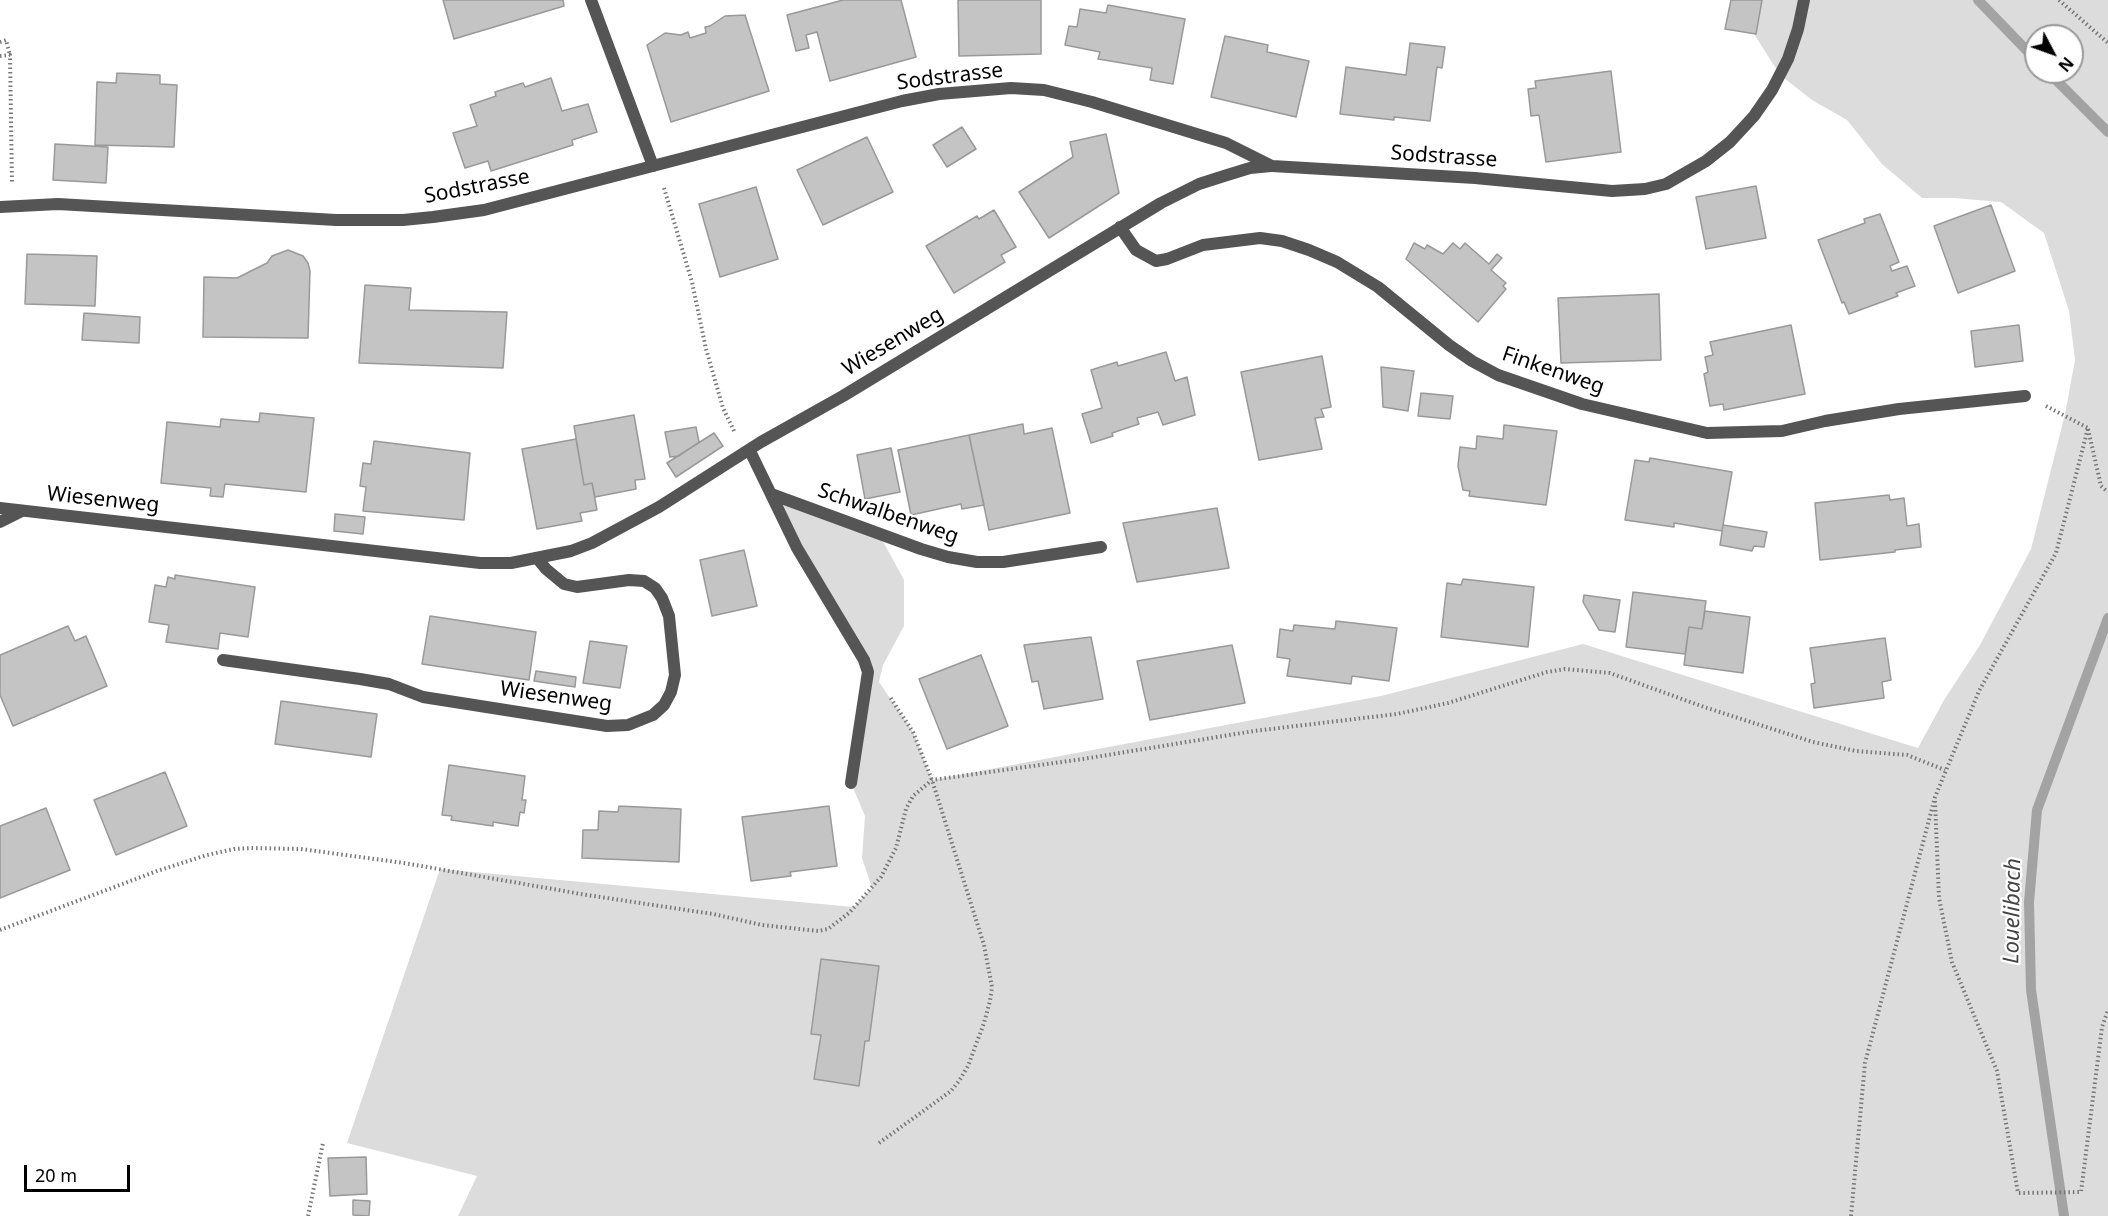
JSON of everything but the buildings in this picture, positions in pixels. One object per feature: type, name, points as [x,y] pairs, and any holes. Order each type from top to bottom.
[{"type":"street","points":[[591,0],[655,165]]},
{"type":"street","name":"Sodstrasse","points":[[6,206],[58,204],[336,220],[403,220],[484,210],[902,100],[939,94],[1011,88],[1044,90],[1092,102],[1226,143],[1272,166],[1475,178],[1612,191],[1645,189],[1666,184],[1706,161],[1730,142],[1754,116],[1772,90],[1788,59],[1804,0]]},
{"type":"street","name":"Wiesenweg","points":[[0,508],[480,563],[511,563],[572,551],[592,543],[659,507],[1161,203],[1199,184],[1250,168],[1272,166]]},
{"type":"street","name":"Finkenweg","points":[[1120,227],[1136,250],[1156,261],[1167,260],[1203,245],[1260,238],[1282,241],[1310,250],[1337,262],[1378,287],[1449,345],[1498,375],[1582,404],[1707,434],[1782,431],[1825,421],[1899,409],[2025,396]]},
{"type":"street","points":[[750,451],[797,548],[864,660],[868,672],[851,783]]},
{"type":"street","name":"Schwalbenweg","points":[[771,494],[921,549],[957,559],[1003,562],[1101,548]]},
{"type":"street","name":"Wiesenweg","points":[[0,522],[22,511]]},
{"type":"street","name":"Wiesenweg","points":[[223,660],[360,679],[389,684],[423,698],[607,726],[628,725],[653,715],[664,705],[671,692],[675,675],[669,616],[655,588],[644,581],[629,580],[577,587],[564,584],[537,558]]},
{"type":"path","points":[[2059,0],[2108,43]]},
{"type":"path","points":[[0,42],[6,40],[9,55],[6,206]]},
{"type":"path","points":[[0,56],[9,55]]},
{"type":"path","points":[[655,165],[692,282],[706,349],[728,422]]},
{"type":"path","points":[[2025,396],[2088,428]]},
{"type":"path","points":[[2088,428],[2101,486],[2108,492]]},
{"type":"path","points":[[1851,1216],[1865,1063],[1935,797],[1979,691],[2056,553],[2088,428]]},
{"type":"path","points":[[864,660],[913,732],[932,780],[984,945],[992,987],[976,1045],[959,1081],[951,1091],[879,1143]]},
{"type":"path","points":[[0,930],[158,871],[207,855],[250,848],[301,849],[404,863],[586,895],[713,914],[762,925],[818,931],[828,929],[849,913],[881,877],[896,848],[906,809],[912,796],[932,780],[1083,759],[1254,730],[1397,714],[1448,703],[1547,672],[1565,669],[1610,673],[1704,707],[1813,742],[1856,751],[1907,755],[1945,770]]},
{"type":"path","points":[[1935,797],[1939,898],[1953,962],[1997,1071],[2018,1193],[2080,1192],[2102,1027],[2108,1010]]},
{"type":"path","points":[[308,1216],[323,1143]]},
{"type":"shaded area","points":[[1741,0],[2108,0],[2108,1216],[458,1216],[477,1176],[347,1143],[440,869],[854,907],[872,888],[862,858],[865,816],[851,783],[868,672],[771,494],[879,534],[904,580],[904,626],[883,665],[879,682],[913,732],[932,780],[1381,696],[1583,644],[1918,748],[1944,700],[1980,645],[2031,549],[2065,414],[2075,360],[2069,311],[2044,233],[2001,202],[1922,198],[1882,164],[1847,120],[1812,100],[1780,75],[1754,34]]},
{"type":"waterway","name":"Louelibach","points":[[1978,0],[2024,48]]},
{"type":"waterway","name":"Louelibach","points":[[2060,84],[2108,132]]},
{"type":"waterway","name":"Louelibach","points":[[2064,1216],[2031,990],[2029,902],[2037,810],[2108,618]]}]
